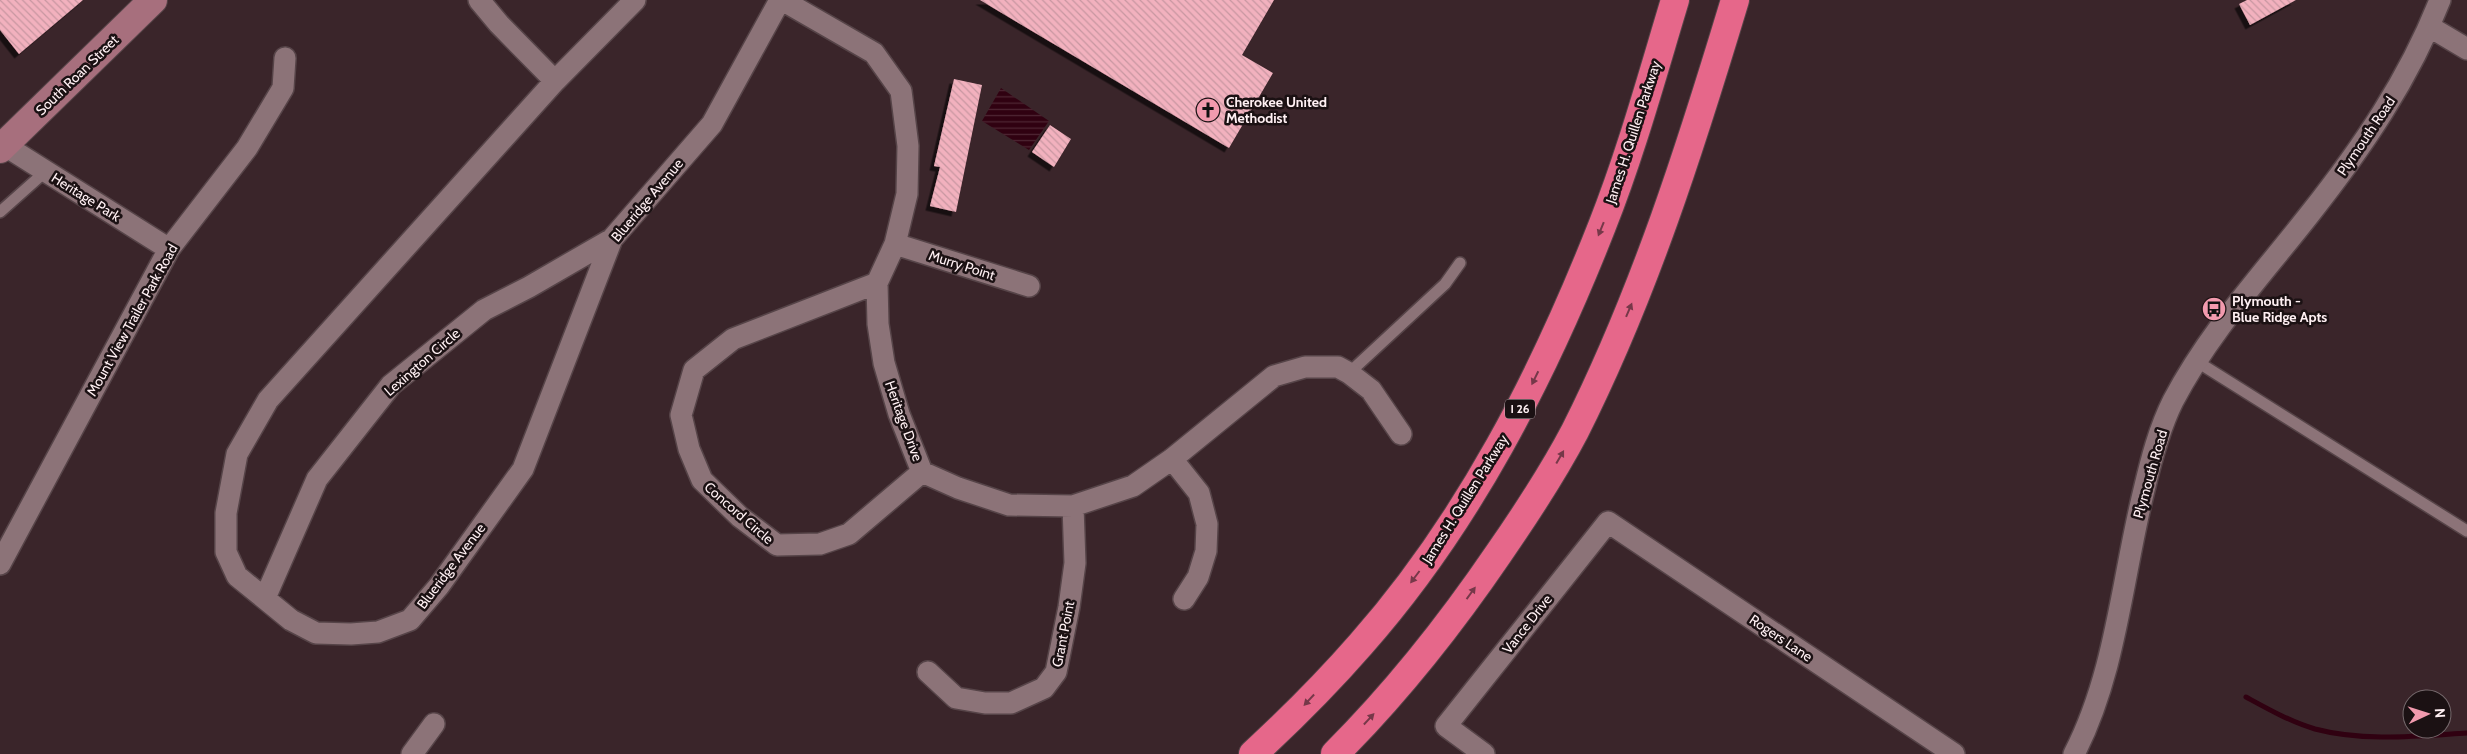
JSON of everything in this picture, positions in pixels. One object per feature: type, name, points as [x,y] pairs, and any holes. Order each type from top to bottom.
[{"type":"highway","name":"James H. Quillen Parkway","points":[[1253,754],[1294,716],[1362,644],[1417,574],[1469,498],[1516,417],[1561,326],[1603,225],[1633,139],[1675,0]]},
{"type":"highway","points":[[1335,754],[1369,720],[1420,662],[1473,592],[1526,513],[1574,432],[1646,268],[1694,135],[1735,0]]},
{"type":"main road","name":"South Roan Street","points":[[2,147],[153,0]]},
{"type":"street","points":[[479,0],[499,24],[555,81]]},
{"type":"street","points":[[499,24],[501,0]]},
{"type":"street","name":"Blueridge Avenue","points":[[635,0],[555,81],[268,400],[237,454],[226,513],[226,552],[237,576],[291,620],[316,633],[350,634],[378,632],[410,620],[438,586],[523,469],[612,238],[712,124],[781,0]]},
{"type":"street","name":"Heritage Drive","points":[[781,0],[874,53],[900,91],[908,146],[906,194],[895,244],[877,283],[878,324],[884,363],[899,414],[922,472],[958,488],[1009,505],[1073,506],[1133,486],[1172,459],[1274,376],[1305,367],[1338,367],[1349,373],[1372,390],[1401,434]]},
{"type":"street","name":"Plymouth Road","points":[[2074,754],[2099,694],[2154,450],[2172,403],[2208,341],[2361,146],[2394,96],[2430,27],[2440,0]]},
{"type":"street","points":[[2430,27],[2467,49]]},
{"type":"street","name":"Mount View Trailer Park Road","points":[[0,564],[169,249],[252,139],[283,88],[285,58]]},
{"type":"street","name":"Heritage Park","points":[[2,147],[46,171],[169,249]]},
{"type":"street","name":"Lexington Circle","points":[[265,598],[316,479],[391,385],[484,310],[529,287],[612,238]]},
{"type":"street","name":"Murry Point","points":[[895,244],[1029,286]]},
{"type":"street","name":"Concord Circle","points":[[877,283],[733,338],[694,370],[681,415],[689,449],[702,480],[740,517],[777,546],[820,544],[850,534],[922,472]]},
{"type":"street","points":[[1172,459],[1199,494],[1208,524],[1206,552],[1198,578],[1184,600]]},
{"type":"street","name":"Grant Point","points":[[928,672],[956,698],[985,703],[1011,703],[1044,688],[1056,672],[1070,607],[1075,563],[1073,506]]},
{"type":"street","name":"Vance Drive","points":[[1484,754],[1446,726],[1608,522]]},
{"type":"street","name":"Rogers Lane","points":[[1608,522],[1954,754]]},
{"type":"street","points":[[412,754],[434,724]]},
{"type":"lane","points":[[0,212],[46,171]]},
{"type":"lane","points":[[1349,373],[1445,284],[1460,263]]},
{"type":"lane","points":[[2196,361],[2467,531]]},
{"type":"shaded area","points":[[1001,88],[1049,121],[1029,150],[982,121]]},
{"type":"building","points":[[0,0],[83,0],[19,54],[0,30]]},
{"type":"building","name":"Cherokee United Methodist","points":[[980,0],[1274,0],[1242,55],[1273,73],[1229,148]]},
{"type":"building","points":[[2247,0],[2296,0],[2250,25],[2239,4]]},
{"type":"building","points":[[954,79],[982,85],[956,212],[930,206],[940,167],[934,166]]},
{"type":"building","points":[[1050,125],[1071,139],[1054,167],[1032,152]]},
{"type":"waterway","points":[[2246,697],[2297,723],[2334,733],[2372,737],[2467,733]]},
{"type":"place","name":"Cherokee United Methodist","points":[[1208,110]]},
{"type":"place","name":"Plymouth - Blue Ridge Apts","points":[[2214,309]]}]
